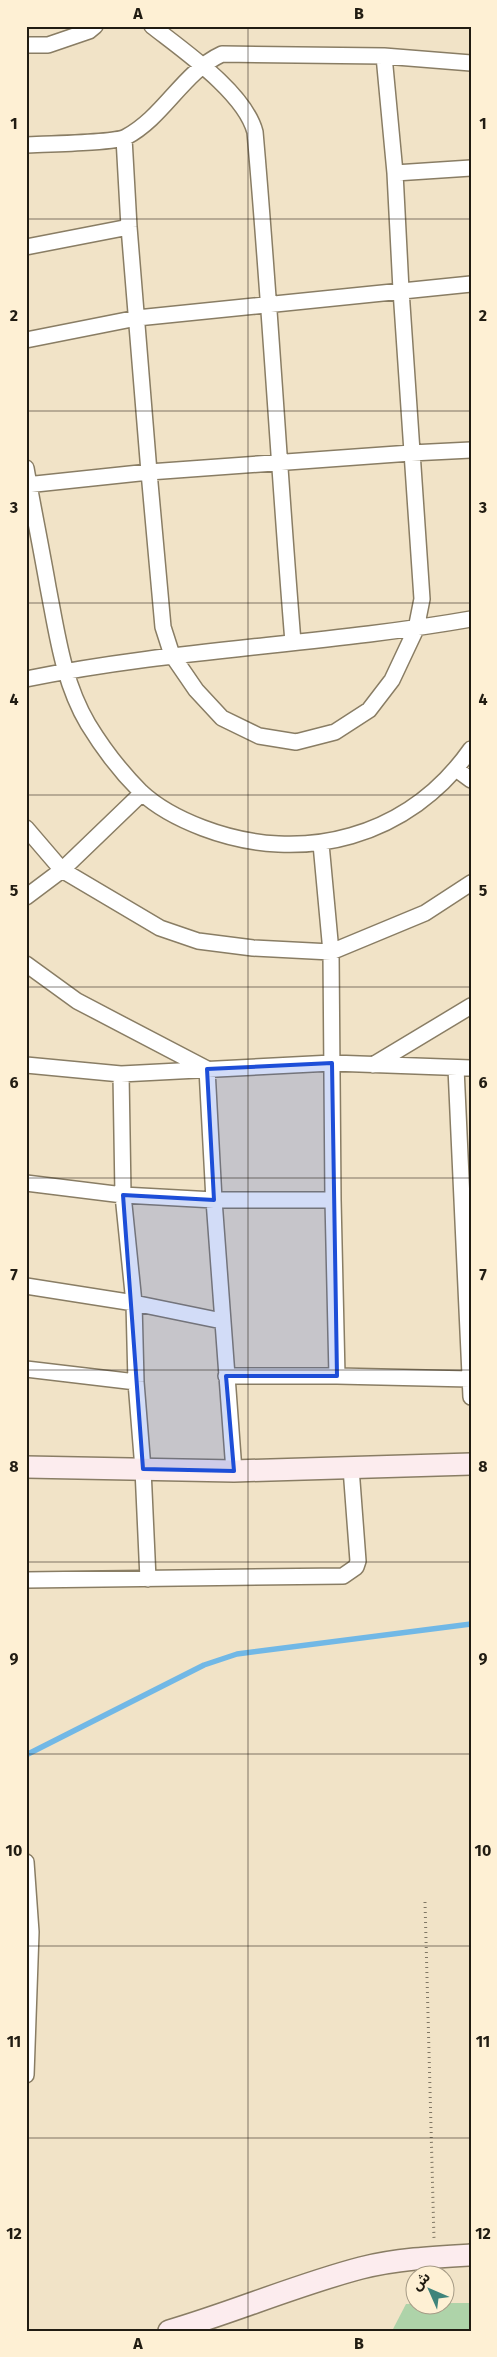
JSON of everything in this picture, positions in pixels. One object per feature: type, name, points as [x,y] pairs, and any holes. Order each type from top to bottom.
[{"type":"street","points":[[26,45],[48,45],[89,31],[95,26]]},
{"type":"street","points":[[152,26],[203,66],[245,108],[252,119],[255,132],[270,305],[278,464],[293,642]]},
{"type":"street","points":[[26,145],[124,138],[154,116],[203,66],[222,54],[384,56],[471,63]]},
{"type":"street","points":[[124,138],[148,472],[164,627],[172,655],[196,690],[222,718],[259,736],[296,742],[335,732],[369,710],[392,680],[416,629],[422,599],[401,290],[396,173],[384,56]]},
{"type":"street","points":[[396,173],[471,168]]},
{"type":"street","points":[[26,246],[129,227]]},
{"type":"street","points":[[26,340],[137,318],[471,284]]},
{"type":"street","points":[[28,484],[148,472],[278,464],[411,452],[471,450]]},
{"type":"street","points":[[26,468],[65,671],[88,723],[112,758],[142,793],[182,819],[224,836],[266,844],[321,844],[363,832],[397,818],[429,796],[456,769],[471,749]]},
{"type":"street","points":[[26,680],[65,671],[172,655],[416,629],[471,619]]},
{"type":"street","points":[[456,769],[471,780]]},
{"type":"street","points":[[26,897],[62,870],[142,793]]},
{"type":"street","points":[[26,828],[62,870],[160,928],[198,941],[253,948],[331,952],[425,913],[471,883]]},
{"type":"street","points":[[321,844],[331,952],[333,1200],[337,1376]]},
{"type":"street","points":[[26,964],[77,1001],[207,1069]]},
{"type":"street","points":[[373,1065],[471,1006]]},
{"type":"street","points":[[26,1065],[121,1074],[332,1063],[463,1068],[471,1397]]},
{"type":"street","points":[[207,1069],[222,1321],[234,1471]]},
{"type":"street","points":[[121,1074],[123,1195],[134,1303],[136,1382],[143,1469],[148,1579]]},
{"type":"street","points":[[26,1183],[123,1195],[214,1200],[333,1200]]},
{"type":"street","points":[[26,1286],[134,1303],[222,1321]]},
{"type":"street","points":[[26,1368],[136,1382]]},
{"type":"street","points":[[226,1376],[470,1379]]},
{"type":"street","points":[[26,1467],[234,1471],[471,1464]]},
{"type":"street","points":[[26,1580],[343,1576],[350,1573],[356,1567],[358,1561],[351,1468]]},
{"type":"street","points":[[26,1862],[31,1932],[26,2075]]},
{"type":"street","points":[[169,2331],[354,2270],[435,2257],[471,2255]]},
{"type":"path","points":[[425,1902],[435,2257]]},
{"type":"highlighted area","points":[[332,1063],[337,1376],[226,1376],[234,1471],[143,1469],[123,1195],[214,1200],[207,1069]]},
{"type":"green space","points":[[454,2303],[471,2303],[471,2331],[392,2331],[404,2308],[404,2314],[454,2314]]},
{"type":"waterway","points":[[26,1755],[204,1665],[237,1654],[471,1624]]}]
